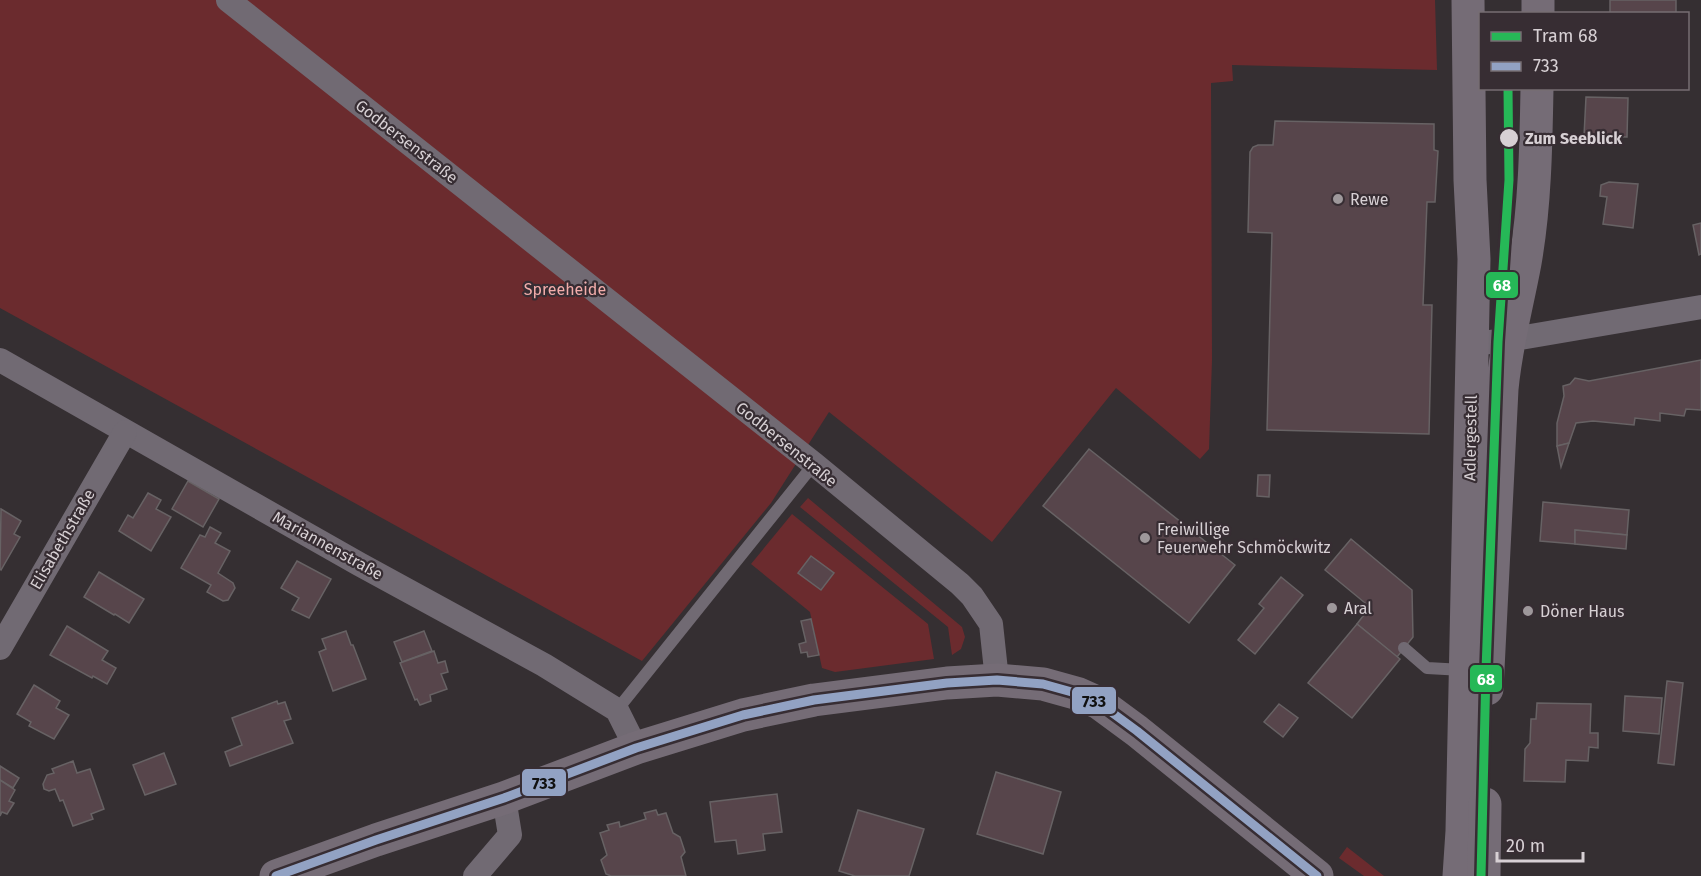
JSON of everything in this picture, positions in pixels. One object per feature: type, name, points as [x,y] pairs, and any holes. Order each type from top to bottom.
[{"type":"main road","name":"Adlergestell","points":[[1468,0],[1470,180],[1474,259],[1472,344],[1477,670],[1484,876]]},
{"type":"main road","name":"Adlergestell","points":[[1459,876],[1502,383],[1508,340],[1528,242],[1534,180],[1537,90]]},
{"type":"main road","points":[[276,876],[504,798],[636,748],[743,715],[814,700],[947,683],[996,680],[1043,684],[1079,694],[1099,703],[1317,876]]},
{"type":"street","name":"Godbersenstraße","points":[[228,0],[814,464],[972,596],[991,624],[996,680]]},
{"type":"street","points":[[1472,344],[1701,307]]},
{"type":"street","name":"Mariannenstraße","points":[[0,360],[544,665],[618,710]]},
{"type":"street","name":"Elisabethstraße","points":[[0,648],[125,432]]},
{"type":"street","points":[[618,710],[636,748]]},
{"type":"street","points":[[475,876],[510,835],[504,798]]},
{"type":"lane","points":[[618,710],[814,464]]},
{"type":"lane","points":[[1404,648],[1427,668],[1477,670]]},
{"type":"green space","name":"Spreeheide","points":[[0,0],[1435,0],[1437,70],[1232,65],[1233,81],[1211,83],[1212,360],[1209,449],[1200,459],[1116,388],[992,542],[829,412],[771,503],[642,661],[0,308]]},
{"type":"green space","points":[[808,498],[962,627],[965,637],[961,649],[952,655],[948,627],[800,507]]},
{"type":"green space","points":[[792,514],[928,624],[934,659],[835,672],[822,668],[810,612],[751,564]]},
{"type":"green space","points":[[1347,847],[1384,876],[1364,876],[1339,858]]},
{"type":"building","points":[[1610,0],[1676,0],[1676,12],[1610,12]]},
{"type":"building","points":[[1586,97],[1628,98],[1627,137],[1584,136]]},
{"type":"building","points":[[1275,121],[1434,124],[1434,150],[1438,151],[1435,202],[1427,202],[1423,305],[1432,305],[1429,434],[1267,430],[1272,233],[1248,232],[1250,152],[1258,145],[1273,145]]},
{"type":"building","points":[[1609,182],[1638,184],[1633,228],[1603,224],[1607,197],[1600,196],[1601,185]]},
{"type":"building","points":[[1701,223],[1701,254],[1699,255],[1693,225]]},
{"type":"building","points":[[1701,360],[1701,410],[1686,409],[1684,416],[1660,413],[1660,421],[1635,418],[1634,425],[1593,421],[1576,423],[1569,443],[1557,446],[1557,423],[1564,396],[1563,386],[1570,384],[1575,378],[1589,381]]},
{"type":"building","points":[[1569,443],[1561,467],[1557,446]]},
{"type":"building","points":[[1089,449],[1235,565],[1189,623],[1043,506]]},
{"type":"building","points":[[1258,475],[1270,475],[1269,497],[1257,496]]},
{"type":"building","points":[[188,481],[219,499],[203,527],[172,509]]},
{"type":"building","points":[[148,493],[161,500],[156,509],[171,517],[151,551],[119,531],[128,515],[133,518]]},
{"type":"building","points":[[1543,502],[1629,510],[1627,535],[1575,530],[1575,544],[1540,541]]},
{"type":"building","points":[[1,509],[21,521],[14,534],[20,537],[1,570],[0,569]]},
{"type":"building","points":[[210,527],[221,533],[215,543],[230,551],[218,573],[233,583],[235,588],[228,600],[223,601],[207,592],[211,585],[181,568],[200,535],[205,537]]},
{"type":"building","points":[[1575,530],[1627,535],[1626,549],[1575,544]]},
{"type":"building","points":[[1351,539],[1412,590],[1413,637],[1397,657],[1357,624],[1370,607],[1325,570]]},
{"type":"building","points":[[811,556],[834,573],[821,590],[798,573]]},
{"type":"building","points":[[297,561],[331,579],[309,618],[292,610],[299,598],[281,588]]},
{"type":"building","points":[[99,572],[144,599],[129,623],[84,597]]},
{"type":"building","points":[[1281,577],[1303,595],[1255,654],[1238,640],[1264,608],[1259,604]]},
{"type":"building","points":[[811,619],[819,655],[808,657],[807,652],[801,653],[799,644],[806,642],[801,621]]},
{"type":"building","points":[[1357,624],[1400,659],[1352,718],[1308,683]]},
{"type":"building","points":[[67,626],[108,651],[102,660],[116,668],[107,684],[50,655]]},
{"type":"building","points":[[346,631],[366,679],[333,691],[319,652],[326,649],[322,639]]},
{"type":"building","points":[[424,631],[432,651],[402,662],[394,642]]},
{"type":"building","points":[[434,651],[438,663],[445,661],[448,672],[441,674],[447,689],[430,695],[431,701],[420,705],[417,699],[415,700],[400,663]]},
{"type":"building","points":[[1667,681],[1683,683],[1674,765],[1658,763]]},
{"type":"building","points":[[34,685],[60,701],[56,708],[69,715],[54,739],[29,726],[31,722],[17,714]]},
{"type":"building","points":[[1625,696],[1662,698],[1659,734],[1623,731]]},
{"type":"building","points":[[277,701],[278,704],[285,702],[291,719],[284,721],[293,743],[230,766],[225,752],[242,745],[232,718]]},
{"type":"building","points":[[1537,703],[1591,704],[1590,733],[1598,733],[1598,748],[1589,747],[1588,761],[1566,760],[1565,782],[1524,781],[1525,749],[1530,743],[1531,719],[1536,719]]},
{"type":"building","points":[[1279,704],[1298,718],[1283,737],[1264,722]]},
{"type":"building","points":[[164,753],[176,784],[145,795],[133,765]]},
{"type":"building","points":[[73,761],[77,773],[90,769],[104,809],[91,814],[93,819],[73,826],[63,800],[60,801],[55,789],[49,791],[44,789],[43,784],[47,775],[54,773],[52,769]]},
{"type":"building","points":[[0,766],[19,778],[13,788],[0,780]]},
{"type":"building","points":[[996,772],[1061,792],[1043,854],[977,834]]},
{"type":"building","points":[[0,780],[15,790],[9,801],[14,803],[7,814],[2,812],[0,816]]},
{"type":"building","points":[[777,794],[782,832],[763,834],[765,850],[738,854],[736,840],[715,842],[710,802]]},
{"type":"building","points":[[656,810],[658,815],[666,813],[673,833],[680,837],[685,852],[681,857],[686,876],[611,876],[606,874],[601,860],[607,855],[600,833],[609,830],[607,825],[619,822],[620,827],[646,819],[644,813]]},
{"type":"building","points":[[858,810],[924,829],[909,876],[855,876],[839,871]]},
{"type":"tram line","name":"68","points":[[1481,876],[1498,342],[1509,180],[1508,90]]},
{"type":"transit line","name":"733","points":[[276,876],[504,798],[636,748],[743,715],[814,700],[947,683],[997,680],[1043,684],[1079,694],[1099,703],[1317,876]]},
{"type":"place","name":"Zum Seeblick","points":[[1509,138]]},
{"type":"place","name":"Rewe","points":[[1338,199]]},
{"type":"place","name":"Freiwillige Feuerwehr Schmöckwitz","points":[[1145,538]]},
{"type":"place","name":"Aral","points":[[1332,608]]},
{"type":"place","name":"Döner Haus","points":[[1528,611]]}]
